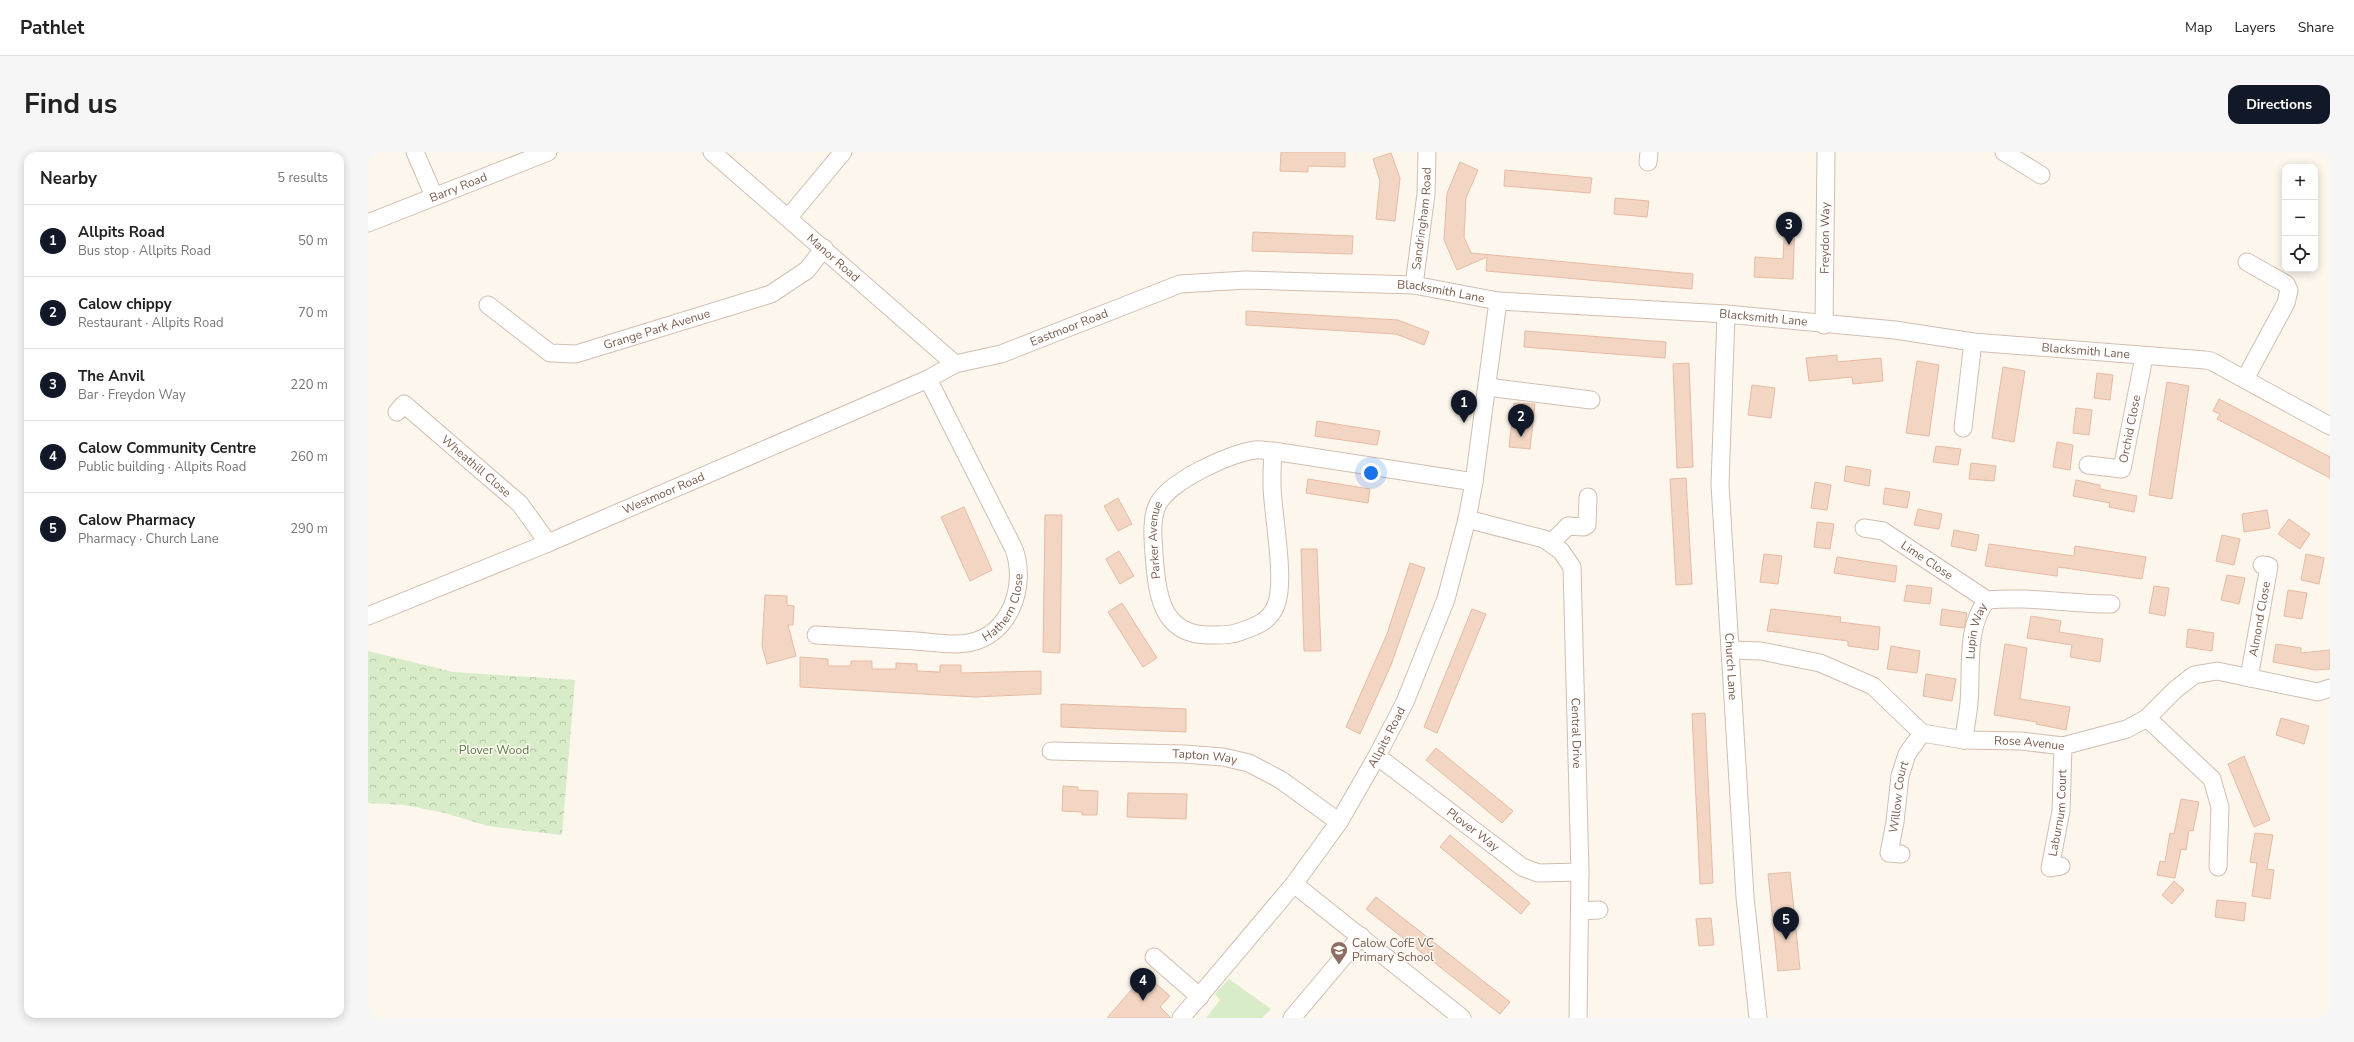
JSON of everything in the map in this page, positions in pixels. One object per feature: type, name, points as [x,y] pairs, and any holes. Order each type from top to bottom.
[{"type":"street","points":[[415,152],[434,196]]},
{"type":"street","name":"Barry Road","points":[[368,223],[548,152]]},
{"type":"street","name":"Manor Road","points":[[712,152],[789,217],[955,364]]},
{"type":"street","points":[[789,217],[843,152]]},
{"type":"street","name":"Sandringham Road","points":[[1414,285],[1426,194],[1427,152]]},
{"type":"street","name":"Freydon Way","points":[[1824,325],[1826,152]]},
{"type":"street","points":[[2004,152],[2041,175]]},
{"type":"street","name":"Grange Park Avenue","points":[[488,305],[550,353],[576,354],[771,294],[807,270],[824,248]]},
{"type":"street","points":[[2244,379],[2286,304],[2289,290],[2286,284],[2247,262]]},
{"type":"street","name":"Blacksmith Lane","points":[[1180,284],[1246,280],[1414,285],[1498,301],[1726,314],[1824,325],[1895,330],[1973,342],[2211,361],[2330,426]]},
{"type":"street","name":"Eastmoor Road","points":[[955,364],[1000,354],[1180,284]]},
{"type":"street","name":"Allpits Road","points":[[1181,1018],[1294,884],[1339,822],[1377,756],[1405,702],[1446,600],[1468,519],[1498,301]]},
{"type":"street","name":"Church Lane","points":[[1726,314],[1720,484],[1746,898],[1758,1018]]},
{"type":"street","points":[[1963,428],[1973,342]]},
{"type":"street","name":"Orchid Close","points":[[2088,464],[2122,469],[2144,356]]},
{"type":"street","name":"Westmoor Road","points":[[368,616],[548,543],[928,379],[955,364]]},
{"type":"street","name":"Hathern Close","points":[[816,635],[944,643],[969,642],[980,639],[998,626],[1016,599],[1020,578],[1014,549],[928,379]]},
{"type":"street","points":[[1487,387],[1591,400]]},
{"type":"street","name":"Wheathill Close","points":[[397,412],[404,404],[520,504],[548,543]]},
{"type":"street","name":"Parker Avenue","points":[[1273,451],[1272,498],[1279,575],[1276,605],[1267,621],[1231,635],[1201,635],[1188,633],[1172,622],[1160,603],[1156,585],[1153,524],[1157,505],[1171,489],[1190,475],[1225,459],[1256,449],[1273,451],[1474,482]]},
{"type":"street","points":[[1551,544],[1568,526],[1584,527],[1587,525],[1588,497]]},
{"type":"street","name":"Central Drive","points":[[1468,519],[1544,539],[1561,551],[1572,567],[1582,698],[1578,1018]]},
{"type":"street","name":"Lime Close","points":[[1864,529],[1883,531],[1987,600]]},
{"type":"street","name":"Almond Close","points":[[2249,678],[2269,566]]},
{"type":"street","name":"Lupin Way","points":[[1964,740],[1969,702],[1973,627],[1978,611],[1987,600],[2007,598],[2073,604],[2111,604]]},
{"type":"street","points":[[1730,650],[1761,651],[1820,663],[1840,671],[1873,686],[1922,733]]},
{"type":"street","name":"Rose Avenue","points":[[1922,733],[1964,740],[2021,741],[2063,746],[2127,729],[2148,718],[2176,689],[2194,675],[2216,671],[2318,692],[2330,688]]},
{"type":"street","points":[[2148,718],[2212,779],[2220,807],[2218,867]]},
{"type":"street","name":"Willow Court","points":[[1890,853],[1896,822],[1900,776],[1907,754],[1922,733]]},
{"type":"street","name":"Laburnum Court","points":[[2050,868],[2062,811],[2063,746]]},
{"type":"street","name":"Tapton Way","points":[[1051,751],[1223,756],[1248,763],[1281,780],[1339,822]]},
{"type":"street","name":"Plover Way","points":[[1377,756],[1522,867],[1538,873],[1580,872]]},
{"type":"street","points":[[1294,884],[1361,936],[1453,1015]]},
{"type":"street","points":[[1580,912],[1599,910]]},
{"type":"street","points":[[1292,1018],[1361,936]]},
{"type":"street","points":[[1154,958],[1203,993]]},
{"type":"green space","name":"Plover Wood","points":[[368,651],[453,672],[575,680],[562,835],[488,826],[445,813],[405,805],[368,803]]},
{"type":"green space","points":[[1229,979],[1271,1009],[1262,1018],[1206,1018],[1220,1000],[1215,994]]},
{"type":"building","points":[[1281,152],[1345,152],[1345,167],[1308,166],[1308,172],[1280,171]]},
{"type":"building","points":[[1391,153],[1400,178],[1395,221],[1376,219],[1380,181],[1373,159]]},
{"type":"building","points":[[1460,162],[1478,170],[1466,198],[1464,237],[1471,253],[1693,274],[1692,289],[1486,271],[1487,257],[1457,270],[1444,240],[1447,193]]},
{"type":"building","points":[[1505,170],[1592,178],[1590,193],[1504,186]]},
{"type":"building","points":[[1615,198],[1649,201],[1647,217],[1614,214]]},
{"type":"building","points":[[1785,219],[1795,219],[1793,279],[1754,277],[1755,257],[1783,259]]},
{"type":"building","points":[[1253,232],[1353,236],[1352,254],[1252,251]]},
{"type":"building","points":[[1246,311],[1398,320],[1429,332],[1424,345],[1396,334],[1246,325]]},
{"type":"building","points":[[1525,331],[1666,342],[1665,358],[1524,347]]},
{"type":"building","points":[[1837,355],[1837,362],[1881,358],[1883,381],[1853,384],[1852,377],[1809,381],[1806,358]]},
{"type":"building","points":[[1917,361],[1939,365],[1929,436],[1906,433]]},
{"type":"building","points":[[1689,363],[1693,467],[1677,468],[1673,364]]},
{"type":"building","points":[[2003,367],[2025,371],[2014,442],[1992,438]]},
{"type":"building","points":[[2097,373],[2113,375],[2110,400],[2094,398]]},
{"type":"building","points":[[2167,382],[2189,386],[2172,499],[2149,495]]},
{"type":"building","points":[[1752,385],[1775,388],[1771,418],[1748,415]]},
{"type":"building","points":[[2219,399],[2330,457],[2330,478],[2217,419],[2220,414],[2213,411]]},
{"type":"building","points":[[1514,403],[1535,404],[1530,449],[1509,447]]},
{"type":"building","points":[[2076,408],[2092,410],[2089,435],[2073,433]]},
{"type":"building","points":[[1317,421],[1380,431],[1377,445],[1315,436]]},
{"type":"building","points":[[2057,442],[2073,445],[2070,470],[2053,467]]},
{"type":"building","points":[[1936,446],[1961,449],[1958,465],[1933,462]]},
{"type":"building","points":[[1971,463],[1996,466],[1994,481],[1969,479]]},
{"type":"building","points":[[1846,466],[1871,470],[1869,486],[1844,481]]},
{"type":"building","points":[[1686,478],[1692,584],[1676,585],[1670,479]]},
{"type":"building","points":[[1308,479],[1370,489],[1368,503],[1306,493]]},
{"type":"building","points":[[2076,480],[2100,485],[2100,489],[2137,496],[2134,512],[2109,507],[2110,503],[2073,496]]},
{"type":"building","points":[[1815,482],[1831,485],[1827,510],[1811,508]]},
{"type":"building","points":[[1885,488],[1910,492],[1907,508],[1883,504]]},
{"type":"building","points":[[1118,498],[1132,524],[1118,531],[1104,506]]},
{"type":"building","points":[[964,507],[992,570],[970,581],[941,517]]},
{"type":"building","points":[[1918,509],[1942,514],[1939,529],[1914,525]]},
{"type":"building","points":[[2267,510],[2270,528],[2244,532],[2242,514]]},
{"type":"building","points":[[1045,515],[1062,515],[1060,653],[1043,652]]},
{"type":"building","points":[[2289,519],[2310,534],[2300,549],[2278,534]]},
{"type":"building","points":[[1817,522],[1834,524],[1830,549],[1814,547]]},
{"type":"building","points":[[1954,530],[1979,535],[1976,551],[1951,546]]},
{"type":"building","points":[[2222,535],[2240,539],[2234,565],[2216,561]]},
{"type":"building","points":[[1989,544],[2074,556],[2075,546],[2146,557],[2142,579],[2058,567],[2057,576],[1985,566]]},
{"type":"building","points":[[1301,549],[1317,549],[1321,651],[1304,651]]},
{"type":"building","points":[[1119,551],[1134,576],[1120,584],[1106,559]]},
{"type":"building","points":[[1764,554],[1782,556],[1778,584],[1760,582]]},
{"type":"building","points":[[2306,554],[2324,558],[2319,584],[2301,580]]},
{"type":"building","points":[[1837,557],[1897,566],[1895,582],[1834,573]]},
{"type":"building","points":[[1410,563],[1425,568],[1391,665],[1360,734],[1346,727],[1387,634]]},
{"type":"building","points":[[2227,575],[2245,578],[2239,604],[2221,600]]},
{"type":"building","points":[[1907,585],[1932,588],[1930,604],[1904,601]]},
{"type":"building","points":[[2154,586],[2169,588],[2165,616],[2149,613]]},
{"type":"building","points":[[2288,590],[2307,593],[2302,619],[2284,616]]},
{"type":"building","points":[[765,595],[787,596],[787,605],[794,606],[793,625],[788,625],[796,656],[767,664],[762,646]]},
{"type":"building","points":[[1122,603],[1157,658],[1143,667],[1108,612]]},
{"type":"building","points":[[1472,609],[1486,614],[1437,733],[1424,727]]},
{"type":"building","points":[[1771,609],[1841,617],[1840,622],[1880,627],[1878,650],[1848,646],[1848,641],[1767,631]]},
{"type":"building","points":[[1942,609],[1967,613],[1964,628],[1940,625]]},
{"type":"building","points":[[2031,616],[2061,621],[2059,632],[2103,639],[2100,662],[2070,657],[2072,645],[2027,638]]},
{"type":"building","points":[[2188,629],[2214,633],[2212,651],[2186,647]]},
{"type":"building","points":[[2005,644],[2027,648],[2020,699],[2070,707],[2066,730],[2036,724],[2037,722],[1994,715]]},
{"type":"building","points":[[2276,644],[2301,648],[2301,653],[2330,650],[2330,669],[2315,670],[2273,662]]},
{"type":"building","points":[[1891,646],[1920,651],[1917,673],[1887,669]]},
{"type":"building","points":[[800,657],[828,659],[828,666],[851,666],[851,661],[872,661],[872,669],[896,669],[896,663],[917,664],[917,671],[940,672],[940,665],[961,665],[961,673],[1041,671],[1041,694],[975,697],[800,687]]},
{"type":"building","points":[[1926,674],[1956,679],[1952,701],[1923,696]]},
{"type":"building","points":[[1061,704],[1186,709],[1186,732],[1061,727]]},
{"type":"building","points":[[1705,713],[1713,883],[1700,884],[1692,714]]},
{"type":"building","points":[[2281,718],[2309,726],[2304,744],[2276,735]]},
{"type":"building","points":[[1436,748],[1513,811],[1502,823],[1426,760]]},
{"type":"building","points":[[2244,756],[2270,820],[2254,827],[2228,764]]},
{"type":"building","points":[[1063,786],[1078,787],[1078,790],[1098,791],[1097,815],[1082,815],[1082,812],[1062,811]]},
{"type":"building","points":[[1128,793],[1187,794],[1186,819],[1127,817]]},
{"type":"building","points":[[2181,799],[2199,802],[2193,831],[2189,830],[2186,850],[2181,849],[2175,878],[2157,875],[2160,861],[2165,862],[2170,833],[2174,834]]},
{"type":"building","points":[[2255,833],[2273,835],[2267,869],[2274,870],[2270,899],[2252,896],[2257,863],[2250,862]]},
{"type":"building","points":[[1450,835],[1530,903],[1521,914],[1440,847]]},
{"type":"building","points":[[1790,872],[1800,969],[1778,971],[1768,874]]},
{"type":"building","points":[[2174,881],[2184,890],[2172,904],[2162,895]]},
{"type":"building","points":[[1376,897],[1510,1002],[1500,1014],[1366,909]]},
{"type":"building","points":[[2217,900],[2246,903],[2244,921],[2215,917]]},
{"type":"building","points":[[1711,918],[1714,945],[1699,946],[1696,919]]},
{"type":"building","points":[[1145,974],[1170,996],[1160,1007],[1171,1018],[1107,1018]]},
{"type":"place","name":"The Anvil","points":[[1789,245]]},
{"type":"place","name":"Allpits Road","points":[[1464,423]]},
{"type":"place","name":"Calow chippy","points":[[1521,437]]},
{"type":"place","name":"Calow Pharmacy","points":[[1786,940]]},
{"type":"place","name":"Calow CofE VC Primary School","points":[[1339,965]]},
{"type":"place","name":"Calow Community Centre","points":[[1143,1001]]}]
